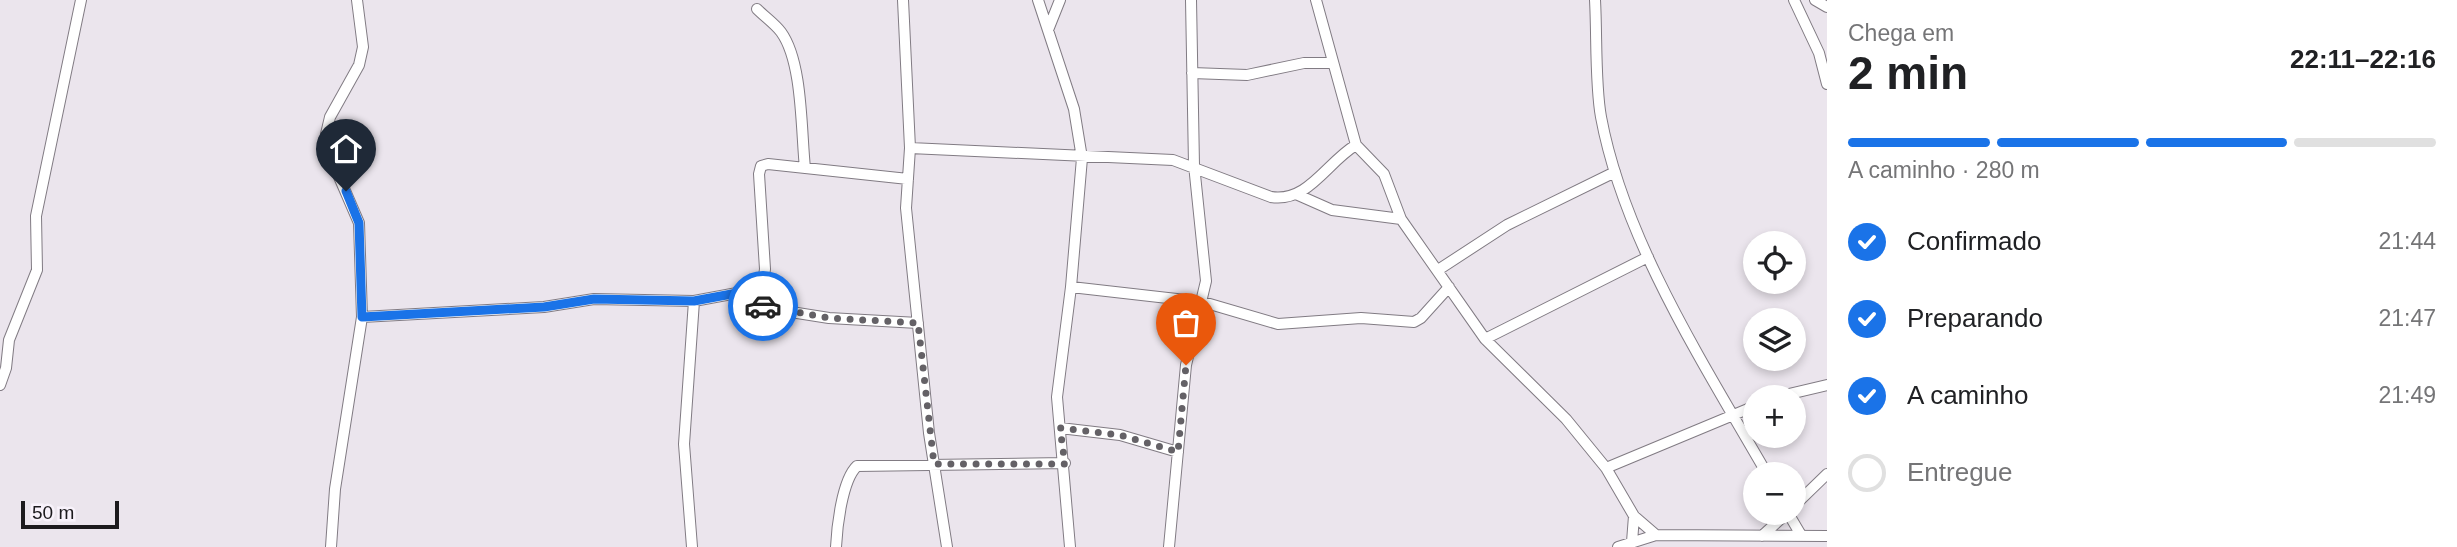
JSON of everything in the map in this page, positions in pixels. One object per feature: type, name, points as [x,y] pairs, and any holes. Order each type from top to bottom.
[{"type":"street","points":[[0,385],[8,360],[9,340],[37,270],[36,216],[81,0]]},
{"type":"street","points":[[331,547],[335,489],[362,317],[359,223],[327,149],[326,134],[330,117],[361,56],[363,31],[357,0]]},
{"type":"street","points":[[903,0],[910,148],[906,208],[934,464],[947,547]]},
{"type":"street","points":[[1038,0],[1074,108],[1082,158],[1071,287],[1057,397],[1065,464],[1070,547]]},
{"type":"street","points":[[1048,30],[1060,0]]},
{"type":"street","points":[[1169,547],[1186,365],[1203,303],[1206,271],[1200,234],[1195,165],[1191,0]]},
{"type":"street","points":[[1316,0],[1331,63],[1356,145],[1384,174],[1401,219],[1485,339],[1566,419],[1606,468],[1634,516],[1656,535]]},
{"type":"street","points":[[1595,0],[1600,115],[1615,172],[1648,257],[1759,462]]},
{"type":"street","points":[[1794,0],[1819,53],[1827,84]]},
{"type":"street","points":[[1815,0],[1827,7]]},
{"type":"street","points":[[757,9],[781,32],[789,48],[798,91],[804,168]]},
{"type":"street","points":[[1192,73],[1247,75],[1304,63],[1331,63]]},
{"type":"street","points":[[1298,195],[1340,155],[1356,145]]},
{"type":"street","points":[[910,148],[1082,158],[1155,158],[1195,165],[1271,197],[1298,195],[1332,210],[1401,219]]},
{"type":"street","points":[[760,305],[765,269],[761,166],[768,164],[908,178]]},
{"type":"street","points":[[1438,270],[1507,225],[1615,172]]},
{"type":"street","points":[[1485,339],[1648,257]]},
{"type":"street","points":[[1071,287],[1203,303],[1278,324],[1378,318],[1414,322],[1421,318],[1449,287]]},
{"type":"street","points":[[362,317],[544,307],[594,299],[694,301],[737,293],[750,297],[760,305],[829,318],[918,323]]},
{"type":"street","points":[[692,547],[684,444],[694,301]]},
{"type":"street","points":[[1806,390],[1827,385]]},
{"type":"street","points":[[1606,468],[1743,410]]},
{"type":"street","points":[[1060,428],[1120,435],[1178,452]]},
{"type":"street","points":[[836,547],[843,502],[856,466],[1065,464]]},
{"type":"street","points":[[1806,494],[1827,474]]},
{"type":"street","points":[[1632,542],[1634,516]]},
{"type":"street","points":[[1762,536],[1774,525]]},
{"type":"street","points":[[1795,525],[1801,535]]},
{"type":"street","points":[[1618,547],[1656,535],[1735,542],[1762,536],[1827,536]]},
{"type":"way so far","points":[[763,306],[829,318],[918,323],[934,464],[1065,464],[1060,428],[1120,435],[1178,452],[1186,365]]},
{"type":"route","points":[[346,191],[359,223],[362,317],[544,307],[594,299],[694,301],[737,293],[750,297],[763,306]]}]
